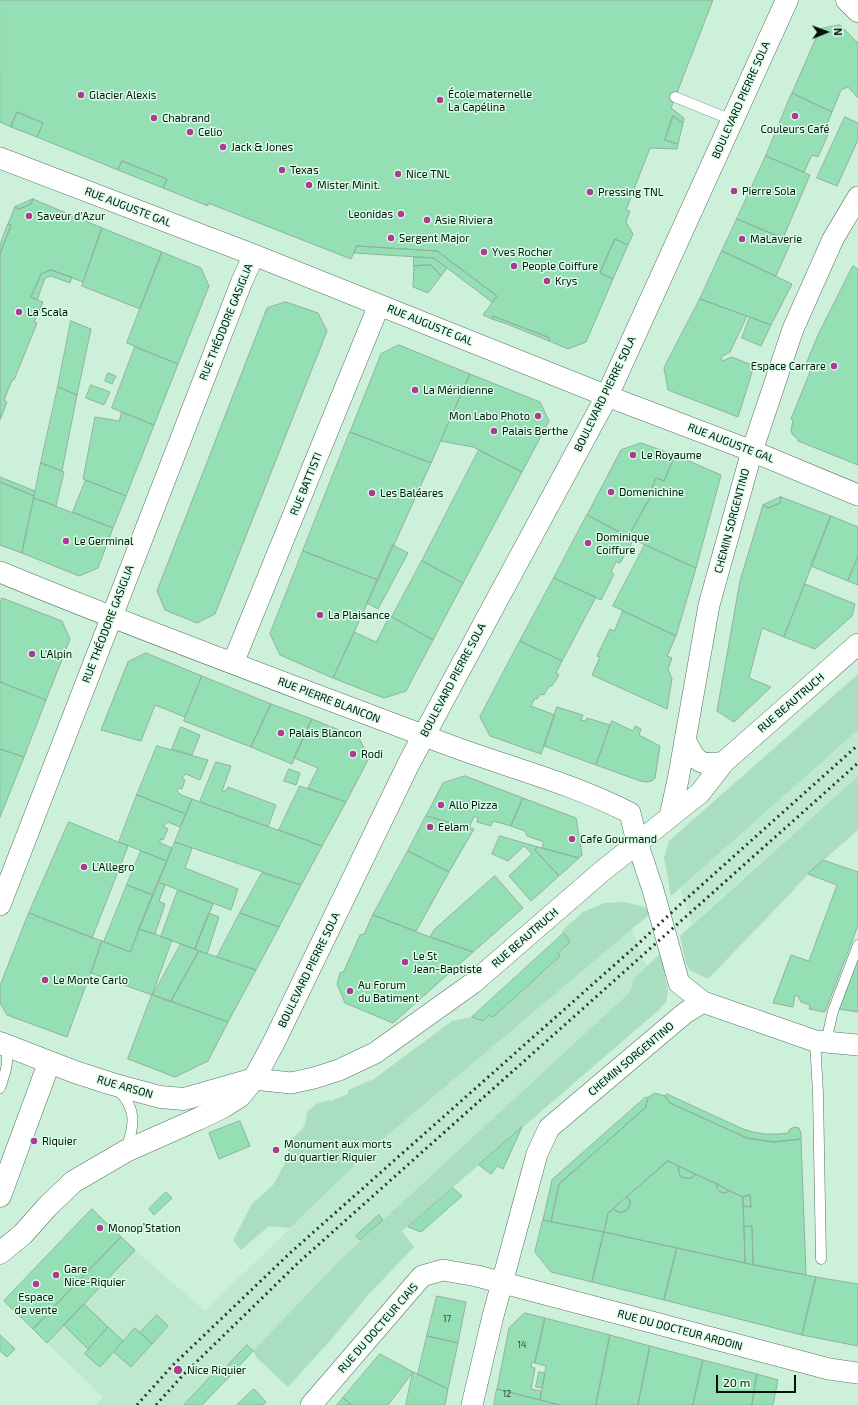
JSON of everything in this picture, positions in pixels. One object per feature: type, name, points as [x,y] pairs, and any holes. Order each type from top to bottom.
[{"type":"main road","name":"BOULEVARD PIERRE SOLA","points":[[0,1253],[23,1234],[47,1207],[73,1182],[126,1151],[223,1107],[240,1096],[254,1079],[274,1042],[405,770],[607,396],[787,0]]},
{"type":"main road","points":[[847,0],[858,11]]},
{"type":"main road","name":"RUE ARSON","points":[[2,1046],[112,1084],[160,1097],[184,1099],[254,1079]]},
{"type":"main road","points":[[0,1196],[49,1063]]},
{"type":"street","name":"RUE AUGUSTE GAL","points":[[1,160],[254,255],[607,396],[752,451],[858,495]]},
{"type":"street","name":"CHEMIN SORGENTINO","points":[[670,816],[710,605],[752,451],[793,329],[833,239],[858,197]]},
{"type":"street","name":"RUE THÉODORE GASIGLIA","points":[[0,905],[242,281],[254,255]]},
{"type":"street","name":"RUE BATTISTI","points":[[233,663],[380,305]]},
{"type":"street","name":"RUE PIERRE BLANCON","points":[[0,572],[111,618],[611,803],[630,813],[637,842]]},
{"type":"street","name":"RUE BEAUTRUCH","points":[[254,1079],[291,1083],[307,1080],[339,1070],[375,1053],[473,983],[637,842],[700,793],[724,762],[858,644]]},
{"type":"street","points":[[685,739],[691,753],[701,763],[713,764],[724,762]]},
{"type":"street","points":[[637,842],[654,890],[679,983],[703,1002],[820,1041],[858,1045]]},
{"type":"street","name":"CHEMIN SORGENTINO","points":[[472,1405],[493,1316],[537,1154],[549,1128],[685,1013],[703,1002]]},
{"type":"street","name":"RUE DU DOCTEUR CIAIS","points":[[311,1405],[422,1276],[443,1270],[477,1276],[502,1283]]},
{"type":"street","name":"RUE DU DOCTEUR ARDOIN","points":[[502,1283],[829,1369],[858,1373]]},
{"type":"lane","points":[[675,97],[732,120]]},
{"type":"lane","points":[[821,1259],[818,1093],[820,1041],[858,945]]},
{"type":"lane","points":[[0,1088],[7,1070],[8,1058],[2,1046]]},
{"type":"lane","points":[[112,1084],[123,1095],[130,1106],[133,1120],[132,1134],[126,1151]]},
{"type":"shaded area","points":[[858,674],[858,730],[671,896],[664,857],[669,841]]},
{"type":"shaded area","points":[[858,730],[858,776],[692,924],[680,888]]},
{"type":"shaded area","points":[[858,776],[858,830],[808,874],[708,979],[690,970],[686,963],[680,936]]},
{"type":"shaded area","points":[[624,902],[645,907],[650,914],[377,1144],[290,1228],[269,1226],[241,1250],[233,1240],[252,1204],[273,1185],[285,1163],[290,1139],[298,1134],[303,1128],[306,1121],[307,1112],[316,1104],[329,1100],[331,1101],[348,1094],[348,1090],[374,1079],[452,1021],[472,1017],[483,1021],[489,1015],[493,1016],[560,956],[558,953],[570,942],[562,931],[583,912],[604,903]]},
{"type":"shaded area","name":"Nice Riquier","points":[[632,929],[646,966],[634,978],[630,992],[481,1132],[340,1260],[202,1405],[96,1405],[103,1397],[4,1301],[92,1209],[135,1250],[205,1311],[377,1144]]},
{"type":"shaded area","points":[[661,953],[668,991],[666,1002],[659,1010],[402,1231],[414,1247],[368,1295],[329,1342],[288,1387],[257,1358],[253,1351],[340,1260],[630,992],[634,978]]},
{"type":"building","name":"Nice TNL","points":[[0,0],[713,0],[671,108],[684,118],[683,123],[673,116],[665,140],[678,144],[677,149],[650,148],[626,210],[630,211],[626,222],[633,234],[628,245],[615,239],[600,273],[613,279],[586,342],[568,349],[549,341],[550,338],[493,316],[492,319],[483,315],[497,296],[437,251],[357,246],[351,259],[208,203],[208,206],[163,188],[167,179],[122,161],[118,170],[37,137],[43,123],[17,112],[11,127],[0,122]]},
{"type":"building","points":[[840,25],[858,43],[858,98],[848,87],[841,90],[832,112],[792,93],[820,29]]},
{"type":"building","points":[[792,93],[832,112],[825,129],[829,132],[818,157],[812,155],[804,172],[766,156]]},
{"type":"building","points":[[17,112],[43,123],[37,137],[11,127]]},
{"type":"building","points":[[673,116],[683,123],[678,144],[665,140]]},
{"type":"building","points":[[845,117],[858,123],[858,140],[837,186],[817,178]]},
{"type":"building","points":[[766,156],[810,175],[783,238],[737,219]]},
{"type":"building","points":[[122,161],[167,179],[163,188],[118,170]]},
{"type":"building","name":"La Scala","points":[[33,199],[102,228],[83,282],[51,270],[41,274],[31,297],[43,302],[34,322],[37,323],[14,380],[12,380],[4,400],[7,402],[0,420],[0,254],[11,225],[8,224],[15,207],[19,209],[31,204]]},
{"type":"building","points":[[33,199],[31,204],[19,209],[15,207]]},
{"type":"building","points":[[737,219],[791,242],[776,276],[722,251]]},
{"type":"building","points":[[8,224],[11,225],[0,254],[0,245]]},
{"type":"building","points":[[102,228],[162,252],[140,309],[82,286]]},
{"type":"building","points":[[615,239],[628,245],[613,279],[600,273]]},
{"type":"building","points":[[357,246],[437,251],[497,296],[492,302],[434,258],[354,253]]},
{"type":"building","points":[[722,251],[792,284],[771,325],[700,299]]},
{"type":"building","points":[[162,252],[201,268],[209,286],[178,364],[127,343]]},
{"type":"building","points":[[414,257],[434,258],[447,268],[441,276],[431,265],[414,266]]},
{"type":"building","points":[[431,265],[441,276],[428,293],[413,287],[414,266]]},
{"type":"building","name":"Espace Carrare","points":[[853,266],[858,269],[858,465],[798,441],[791,431],[793,420],[791,419],[812,367],[806,364],[818,335]]},
{"type":"building","points":[[51,270],[72,277],[70,283],[51,276],[45,278],[37,300],[31,297],[41,274]]},
{"type":"building","points":[[700,299],[747,316],[730,352],[721,357],[722,361],[732,357],[754,366],[738,417],[668,390],[664,368]]},
{"type":"building","points":[[286,302],[318,313],[327,331],[215,614],[197,623],[165,610],[157,591],[267,308]]},
{"type":"building","points":[[493,316],[550,338],[549,341],[492,319]]},
{"type":"building","points":[[750,317],[771,325],[761,346],[742,338]]},
{"type":"building","points":[[71,321],[91,329],[77,395],[58,387]]},
{"type":"building","name":"La Méridienne","points":[[399,345],[470,374],[431,463],[350,432],[381,354]]},
{"type":"building","points":[[135,347],[178,364],[154,425],[112,408]]},
{"type":"building","points":[[108,373],[116,376],[112,384],[105,381]]},
{"type":"building","name":"Palais Berthe","points":[[470,374],[540,402],[549,421],[522,472],[473,447],[441,441]]},
{"type":"building","points":[[91,385],[110,392],[104,405],[86,398]]},
{"type":"building","points":[[58,387],[77,395],[62,471],[41,463]]},
{"type":"building","points":[[122,412],[154,425],[126,496],[83,479],[95,417],[119,421]]},
{"type":"building","name":"Les Baléares","points":[[350,432],[431,463],[378,580],[303,551]]},
{"type":"building","points":[[641,443],[675,455],[664,481],[656,478],[650,493],[651,496],[628,537],[587,515],[621,450]]},
{"type":"building","points":[[479,450],[522,472],[463,583],[422,561]]},
{"type":"building","points":[[675,455],[721,475],[696,568],[628,537],[651,496],[650,493],[656,478],[664,481]]},
{"type":"building","points":[[41,463],[64,472],[56,506],[34,498]]},
{"type":"building","points":[[0,477],[35,491],[34,496],[0,482]]},
{"type":"building","points":[[86,480],[126,496],[113,528],[73,512]]},
{"type":"building","points":[[0,482],[34,496],[22,553],[0,545]]},
{"type":"building","points":[[781,497],[831,516],[784,637],[762,628],[749,678],[771,687],[734,722],[717,711],[740,581],[763,505],[768,508],[780,503]]},
{"type":"building","points":[[781,497],[780,503],[768,508],[763,505]]},
{"type":"building","name":"Le Germinal","points":[[34,498],[113,528],[98,568],[79,576],[22,553]]},
{"type":"building","points":[[587,515],[634,539],[620,563],[616,562],[611,572],[614,574],[601,600],[554,578]]},
{"type":"building","points":[[831,516],[858,527],[858,556],[848,581],[811,566]]},
{"type":"building","points":[[393,545],[408,553],[378,609],[367,603]]},
{"type":"building","points":[[645,545],[696,568],[676,636],[613,606]]},
{"type":"building","name":"La Plaisance","points":[[303,551],[378,580],[333,678],[280,655],[270,634]]},
{"type":"building","points":[[858,556],[858,585],[848,581]]},
{"type":"building","points":[[422,561],[463,583],[433,640],[392,617]]},
{"type":"building","points":[[554,578],[596,597],[562,661],[520,641]]},
{"type":"building","points":[[805,584],[855,604],[852,616],[815,649],[784,637]]},
{"type":"building","name":"L'Alpin","points":[[2,598],[62,621],[70,639],[46,700],[0,682],[0,603]]},
{"type":"building","points":[[623,611],[676,636],[667,656],[672,658],[668,669],[672,679],[667,709],[592,675],[600,657],[597,656],[610,629],[614,631]]},
{"type":"building","points":[[390,616],[433,640],[406,691],[384,698],[333,678],[354,632],[376,642]]},
{"type":"building","points":[[520,641],[562,661],[556,673],[559,675],[552,686],[549,686],[544,695],[541,694],[537,699],[535,698],[531,706],[555,715],[541,754],[490,736],[480,717]]},
{"type":"building","points":[[146,653],[202,676],[185,717],[155,705],[141,741],[101,730],[128,662]]},
{"type":"building","points":[[202,676],[271,704],[251,747],[184,721]]},
{"type":"building","points":[[0,682],[46,700],[24,757],[0,749]]},
{"type":"building","name":"Palais Blancon","points":[[271,704],[312,719],[292,764],[251,747]]},
{"type":"building","points":[[557,707],[583,715],[581,720],[585,721],[587,718],[610,725],[596,765],[544,746]]},
{"type":"building","points":[[312,719],[359,738],[369,758],[346,802],[308,788],[318,768],[294,758]]},
{"type":"building","points":[[612,721],[633,731],[635,726],[641,729],[639,735],[660,746],[655,778],[652,781],[640,781],[596,765]]},
{"type":"building","points":[[181,727],[200,735],[192,755],[172,749]]},
{"type":"building","points":[[157,746],[208,760],[200,780],[186,774],[182,777],[185,780],[182,789],[179,788],[177,791],[181,795],[192,799],[186,814],[137,795]]},
{"type":"building","points":[[0,749],[24,757],[0,817]]},
{"type":"building","points":[[216,762],[231,766],[222,791],[226,791],[228,787],[276,805],[268,827],[200,802]]},
{"type":"building","points":[[289,769],[300,773],[296,785],[284,781]]},
{"type":"building","points":[[465,776],[523,798],[511,826],[493,821],[491,826],[477,822],[478,818],[474,816],[469,828],[426,816],[443,783]]},
{"type":"building","points":[[300,786],[346,802],[322,846],[279,830]]},
{"type":"building","points":[[137,795],[186,814],[180,827],[168,822],[163,826],[168,829],[163,840],[160,839],[160,843],[172,848],[167,861],[119,842]]},
{"type":"building","points":[[523,798],[576,818],[582,855],[579,858],[542,848],[544,842],[527,836],[525,831],[511,826]]},
{"type":"building","points":[[192,799],[322,846],[301,885],[175,842]]},
{"type":"building","points":[[426,816],[474,829],[449,872],[408,851]]},
{"type":"building","name":"L'Allegro","points":[[69,822],[128,846],[92,938],[29,913]]},
{"type":"building","points":[[500,836],[538,847],[535,850],[559,876],[531,901],[509,876],[532,854],[524,846],[508,861],[492,854]]},
{"type":"building","points":[[175,842],[192,848],[185,868],[238,889],[231,910],[158,882]]},
{"type":"building","points":[[538,847],[579,858],[559,876],[535,850]]},
{"type":"building","points":[[141,851],[167,861],[153,895],[127,885]]},
{"type":"building","points":[[408,851],[449,872],[416,931],[373,915]]},
{"type":"building","points":[[823,860],[858,872],[858,925],[825,1012],[809,1009],[810,1005],[801,1002],[798,996],[795,995],[793,1007],[773,1003],[791,955],[809,961],[837,885],[808,874]]},
{"type":"building","points":[[262,873],[301,885],[279,927],[240,913]]},
{"type":"building","points":[[495,876],[523,908],[473,952],[430,937],[434,930]]},
{"type":"building","points":[[158,882],[165,885],[159,901],[165,904],[155,934],[139,929]]},
{"type":"building","points":[[127,885],[153,895],[130,952],[104,942]]},
{"type":"building","points":[[178,890],[213,904],[195,949],[161,937]]},
{"type":"building","name":"Le Monte Carlo","points":[[29,913],[102,941],[67,1037],[7,1015],[0,1003],[0,986]]},
{"type":"building","points":[[209,913],[219,917],[207,954],[195,949]]},
{"type":"building","points":[[240,913],[279,927],[256,970],[217,957]]},
{"type":"building","name":"Le St Jean-Baptiste","points":[[373,915],[473,952],[393,1023],[345,1003],[337,984],[340,973],[344,971],[360,935],[364,934]]},
{"type":"building","points":[[139,929],[172,940],[152,995],[91,973],[102,941],[130,952]]},
{"type":"building","points":[[564,933],[570,942],[558,953],[560,956],[493,1017],[489,1015],[483,1021],[472,1017]]},
{"type":"building","points":[[181,944],[199,951],[171,1001],[153,995]]},
{"type":"building","points":[[199,951],[256,970],[228,1022],[171,1001]]},
{"type":"building","points":[[858,957],[858,1012],[839,1009]]},
{"type":"building","points":[[152,995],[228,1022],[208,1061],[175,1077],[128,1059]]},
{"type":"building","points":[[655,1093],[665,1096],[670,1103],[747,1138],[774,1142],[801,1139],[806,1275],[753,1265],[752,1226],[744,1227],[743,1206],[751,1207],[750,1195],[743,1197],[668,1161],[608,1213],[604,1232],[551,1222],[559,1184],[646,1107],[648,1098]]},
{"type":"building","points":[[667,1094],[743,1129],[753,1132],[778,1134],[788,1133],[790,1129],[795,1127],[799,1128],[801,1139],[774,1142],[747,1138],[670,1103],[665,1096]]},
{"type":"building","points":[[646,1097],[648,1098],[646,1107],[559,1184],[551,1222],[543,1220],[552,1180]]},
{"type":"building","points":[[240,1121],[250,1146],[219,1159],[209,1133]]},
{"type":"building","points":[[522,1127],[503,1169],[497,1166],[491,1174],[479,1165]]},
{"type":"building","points":[[668,1161],[679,1166],[679,1173],[681,1177],[691,1178],[695,1174],[718,1184],[717,1189],[720,1192],[725,1193],[729,1191],[743,1197],[745,1263],[604,1232],[608,1213],[614,1209],[619,1212],[626,1211],[630,1204],[630,1199],[627,1197]]},
{"type":"building","points":[[679,1166],[695,1174],[693,1177],[688,1179],[681,1177],[678,1171]]},
{"type":"building","points":[[718,1184],[729,1191],[725,1193],[720,1192],[717,1189]]},
{"type":"building","points":[[453,1188],[462,1196],[421,1232],[408,1227]]},
{"type":"building","points":[[166,1192],[172,1198],[154,1215],[149,1209]]},
{"type":"building","points":[[750,1195],[751,1207],[743,1206],[743,1197]]},
{"type":"building","points":[[627,1197],[630,1202],[629,1208],[622,1213],[617,1212],[614,1209]]},
{"type":"building","name":"Gare Nice-Riquier","points":[[92,1209],[121,1237],[33,1329],[4,1301]]},
{"type":"building","points":[[379,1215],[383,1220],[360,1240],[356,1236]]},
{"type":"building","points":[[543,1220],[604,1232],[592,1282],[551,1272],[535,1252]]},
{"type":"building","points":[[752,1226],[753,1265],[745,1263],[744,1227]]},
{"type":"building","points":[[604,1232],[677,1248],[664,1300],[592,1282]]},
{"type":"building","points":[[121,1237],[135,1250],[47,1343],[33,1329]]},
{"type":"building","points":[[677,1248],[816,1277],[802,1335],[664,1300]]},
{"type":"building","points":[[816,1277],[858,1284],[858,1346],[802,1335]]},
{"type":"building","points":[[437,1296],[466,1302],[458,1343],[427,1336]]},
{"type":"building","points":[[84,1304],[108,1327],[88,1349],[64,1325]]},
{"type":"building","points":[[525,1313],[545,1318],[535,1363],[532,1362],[531,1367],[535,1368],[531,1389],[541,1391],[540,1400],[497,1389],[509,1328]]},
{"type":"building","points":[[157,1315],[168,1326],[152,1344],[140,1333]]},
{"type":"building","points":[[545,1318],[610,1335],[596,1405],[560,1405],[540,1400],[546,1366],[535,1363]]},
{"type":"building","points":[[108,1327],[123,1341],[100,1367],[85,1354]]},
{"type":"building","points":[[135,1328],[152,1344],[131,1367],[114,1352]]},
{"type":"building","points":[[0,1335],[15,1349],[7,1357],[0,1351]]},
{"type":"building","points":[[610,1335],[650,1346],[638,1405],[596,1405]]},
{"type":"building","points":[[427,1336],[458,1343],[448,1389],[418,1374]]},
{"type":"building","points":[[247,1345],[253,1351],[229,1377],[223,1371]]},
{"type":"building","points":[[650,1346],[703,1360],[693,1405],[638,1405]]},
{"type":"building","points":[[380,1354],[413,1372],[388,1405],[352,1405],[343,1398]]},
{"type":"building","points":[[703,1360],[757,1374],[752,1405],[693,1405]]},
{"type":"building","points":[[219,1368],[229,1377],[202,1405],[184,1405]]},
{"type":"building","points":[[413,1372],[448,1389],[445,1405],[406,1405]]},
{"type":"building","points":[[539,1372],[545,1373],[542,1388],[536,1387]]},
{"type":"building","points":[[757,1374],[778,1380],[773,1405],[752,1405]]},
{"type":"building","points":[[254,1389],[266,1402],[263,1405],[237,1405]]},
{"type":"building","points":[[497,1389],[540,1400],[560,1405],[494,1405]]},
{"type":"building","points":[[343,1398],[352,1405],[337,1405]]},
{"type":"railway","points":[[137,1405],[173,1365],[290,1253],[638,944],[858,745]]},
{"type":"railway","points":[[156,1405],[183,1375],[299,1262],[858,763]]},
{"type":"place","name":"Glacier Alexis","points":[[81,95]]},
{"type":"place","name":"École maternelle La Capélina","points":[[440,100]]},
{"type":"place","name":"Couleurs Café","points":[[795,116]]},
{"type":"place","name":"Chabrand","points":[[154,118]]},
{"type":"place","name":"Celio","points":[[190,132]]},
{"type":"place","name":"Jack & Jones","points":[[223,147]]},
{"type":"place","name":"Texas","points":[[282,170]]},
{"type":"place","name":"Nice TNL","points":[[398,174]]},
{"type":"place","name":"Mister Minit.","points":[[309,185]]},
{"type":"place","name":"Pierre Sola","points":[[734,191]]},
{"type":"place","name":"Pressing TNL","points":[[590,192]]},
{"type":"place","name":"Leonidas","points":[[401,214]]},
{"type":"place","name":"Saveur d'Azur","points":[[29,216]]},
{"type":"place","name":"Asie Riviera","points":[[427,220]]},
{"type":"place","name":"Sergent Major","points":[[391,238]]},
{"type":"place","name":"MaLaverie","points":[[742,239]]},
{"type":"place","name":"Yves Rocher","points":[[484,252]]},
{"type":"place","name":"People Coiffure","points":[[514,266]]},
{"type":"place","name":"Krys","points":[[547,281]]},
{"type":"place","name":"La Scala","points":[[19,312]]},
{"type":"place","name":"Espace Carrare","points":[[834,366]]},
{"type":"place","name":"La Méridienne","points":[[415,390]]},
{"type":"place","name":"Mon Labo Photo","points":[[538,416]]},
{"type":"place","name":"Palais Berthe","points":[[494,431]]},
{"type":"place","name":"Le Royaume","points":[[633,455]]},
{"type":"place","name":"Domenichine","points":[[611,492]]},
{"type":"place","name":"Les Baléares","points":[[372,493]]},
{"type":"place","name":"Le Germinal","points":[[66,541]]},
{"type":"place","name":"Dominique Coiffure","points":[[588,543]]},
{"type":"place","name":"La Plaisance","points":[[320,615]]},
{"type":"place","name":"L'Alpin","points":[[32,654]]},
{"type":"place","name":"Palais Blancon","points":[[281,733]]},
{"type":"place","name":"Rodi","points":[[353,754]]},
{"type":"place","name":"Allo Pizza","points":[[441,805]]},
{"type":"place","name":"Eelam","points":[[430,827]]},
{"type":"place","name":"Cafe Gourmand","points":[[572,839]]},
{"type":"place","name":"L'Allegro","points":[[84,867]]},
{"type":"place","name":"Le St Jean-Baptiste","points":[[405,962]]},
{"type":"place","name":"Le Monte Carlo","points":[[45,980]]},
{"type":"place","name":"Au Forum du Batiment","points":[[350,991]]},
{"type":"place","name":"Riquier","points":[[34,1141]]},
{"type":"place","name":"Monument aux morts du quartier Riquier","points":[[276,1150]]},
{"type":"place","name":"Monop’Station","points":[[100,1228]]},
{"type":"place","name":"Gare Nice-Riquier","points":[[56,1275]]},
{"type":"place","name":"Espace de vente","points":[[36,1284]]},
{"type":"place","name":"Nice Riquier","points":[[178,1370]]}]
